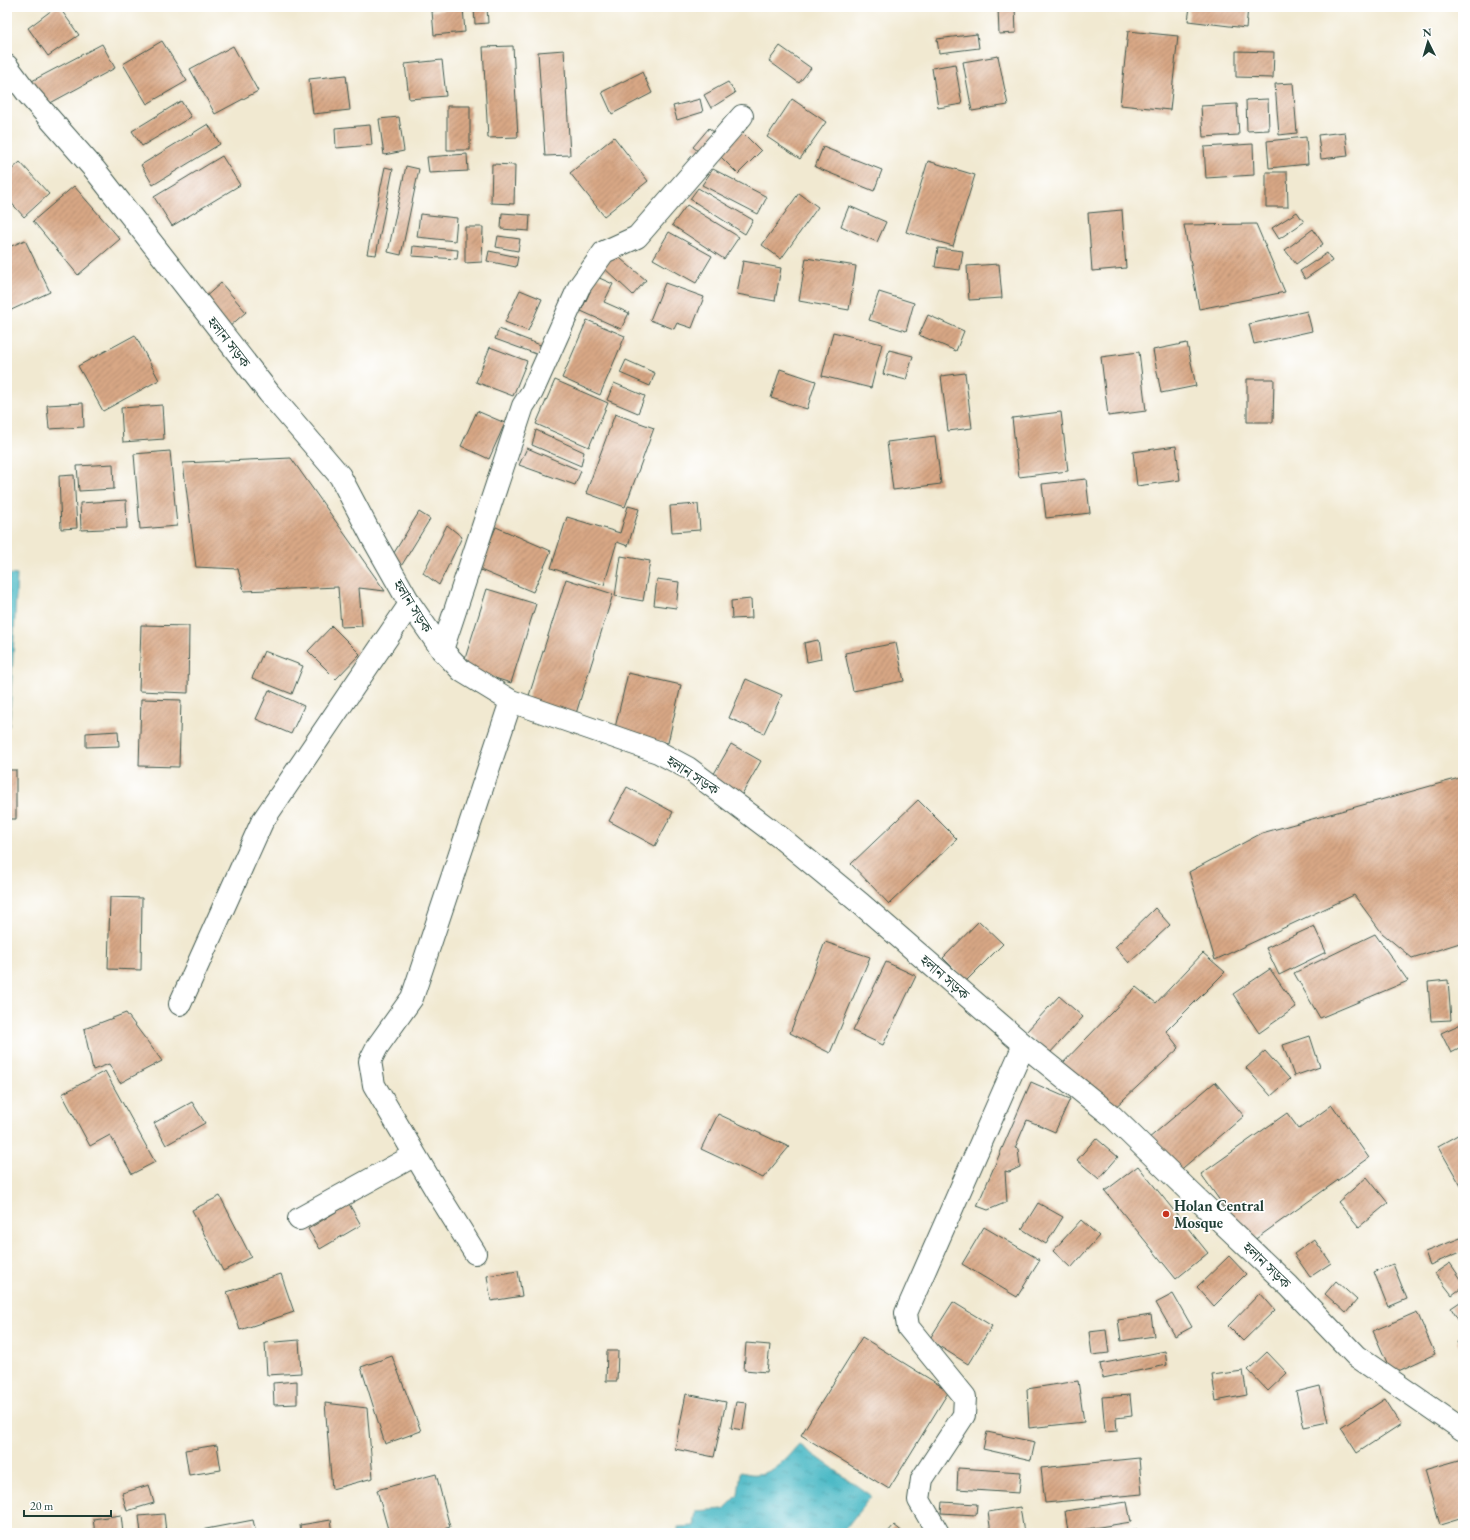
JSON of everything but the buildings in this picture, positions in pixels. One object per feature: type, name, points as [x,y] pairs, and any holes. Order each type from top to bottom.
[{"type":"street","name":"হলান সড়ক","points":[[7,66],[28,94],[95,170],[269,393],[340,476],[410,604],[442,650],[462,671],[511,701],[658,752],[688,768],[781,838],[861,904],[1024,1045],[1112,1116],[1289,1286],[1356,1356],[1463,1430]]},
{"type":"street","points":[[442,650],[523,406],[532,392],[579,287],[604,252],[637,237],[742,116]]},
{"type":"street","points":[[180,1004],[262,822],[410,604]]},
{"type":"street","points":[[475,1253],[374,1085],[370,1061],[377,1047],[412,998],[511,701]]},
{"type":"street","points":[[938,1533],[919,1500],[922,1479],[964,1415],[965,1397],[908,1326],[906,1313],[1024,1045]]},
{"type":"street","points":[[299,1220],[415,1155]]},
{"type":"water","points":[[7,574],[17,575],[9,726],[7,726]]},
{"type":"water","points":[[799,1444],[871,1496],[842,1533],[678,1533],[678,1527],[694,1526],[696,1511],[724,1509],[738,1495],[741,1472],[755,1474],[770,1471],[781,1464]]},
{"type":"place","name":"Holan Central Mosque","points":[[1166,1214]]}]
